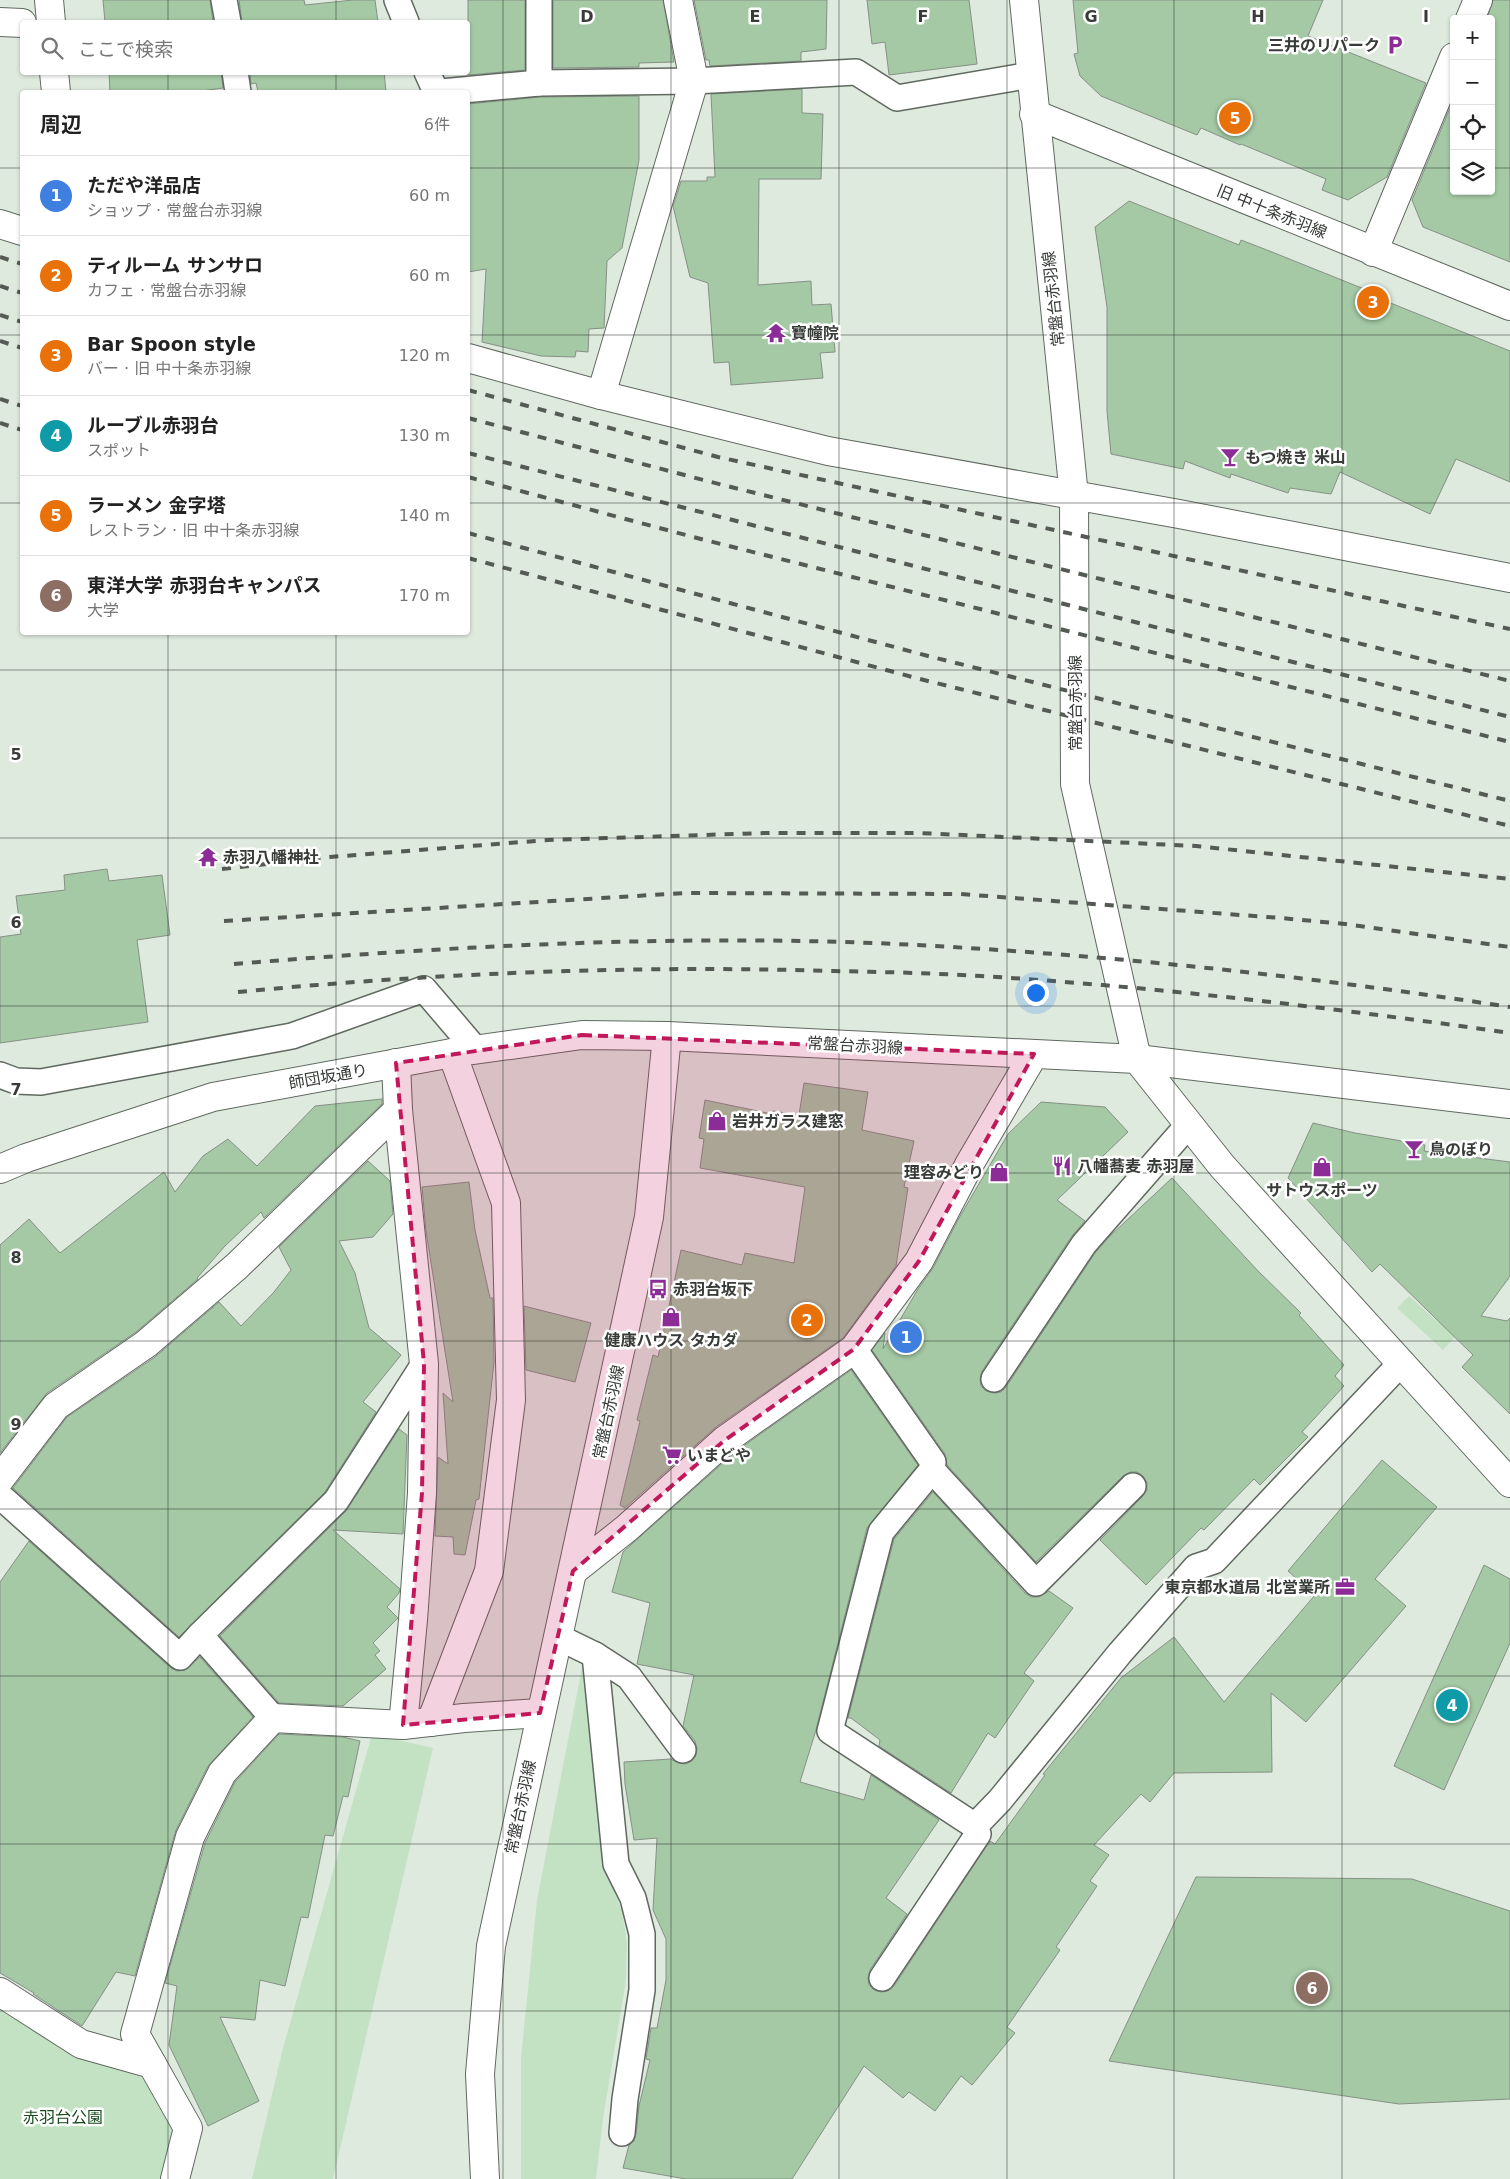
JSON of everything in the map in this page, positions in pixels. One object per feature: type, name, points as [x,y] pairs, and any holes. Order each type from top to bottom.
[{"type":"street","points":[[49,0],[52,20]]},
{"type":"street","points":[[601,395],[694,81],[678,0]]},
{"type":"street","name":"常盤台赤羽線","points":[[485,2179],[480,2074],[491,1946],[649,1217],[667,1036],[1137,1059],[1075,784],[1074,496],[1030,75],[1024,0]]},
{"type":"street","points":[[1472,15],[1478,0]]},
{"type":"street","points":[[0,22],[20,22]]},
{"type":"street","points":[[1373,252],[1453,60]]},
{"type":"street","points":[[54,75],[56,90]]},
{"type":"street","name":"旧 中十条赤羽線","points":[[1034,114],[1510,306]]},
{"type":"street","points":[[0,224],[20,230]]},
{"type":"street","points":[[470,359],[601,395],[828,450],[1180,514],[1510,578]]},
{"type":"street","name":"師団坂通り","points":[[0,1169],[26,1158],[213,1097],[464,1051],[582,1035],[667,1036]]},
{"type":"street","points":[[431,1722],[489,1571],[511,1400],[506,1202],[464,1051]]},
{"type":"street","points":[[573,1571],[627,1528],[725,1440],[854,1349],[919,1261],[970,1163],[1034,1054]]},
{"type":"street","points":[[1137,1059],[1510,1104]]},
{"type":"street","points":[[1137,1059],[1222,1166],[1510,1483]]},
{"type":"street","points":[[396,1063],[398,1110],[424,1364],[422,1493],[403,1725]]},
{"type":"street","points":[[0,1479],[56,1406],[146,1344],[237,1266],[398,1110]]},
{"type":"street","points":[[175,2179],[188,2128],[135,2034],[190,1837],[222,1773],[273,1718],[403,1725],[540,1713]]},
{"type":"street","points":[[0,1992],[82,2044],[152,2064]]},
{"type":"lane","points":[[224,0],[228,20]]},
{"type":"lane","points":[[397,0],[405,20]]},
{"type":"lane","points":[[539,83],[540,0]]},
{"type":"lane","points":[[463,90],[539,83],[694,81],[856,72],[897,98],[1030,75]]},
{"type":"lane","points":[[235,75],[238,90]]},
{"type":"lane","points":[[429,75],[435,90]]},
{"type":"lane","points":[[0,1075],[16,1081],[41,1082],[292,1036],[424,989],[464,1051]]},
{"type":"lane","points":[[994,1379],[1084,1244],[1189,1124]]},
{"type":"lane","points":[[854,1349],[933,1462],[932,1470],[880,1532],[830,1731],[975,1826],[978,1834],[882,1978]]},
{"type":"lane","points":[[975,1826],[1000,1800],[1120,1653],[1196,1568],[1214,1561],[1401,1363]]},
{"type":"lane","points":[[0,1496],[180,1658],[200,1635],[336,1501],[424,1364]]},
{"type":"lane","points":[[932,1470],[1036,1583],[1133,1486]]},
{"type":"lane","points":[[200,1635],[273,1718]]},
{"type":"lane","points":[[558,1636],[595,1655],[629,1677],[683,1750]]},
{"type":"lane","points":[[595,1655],[616,1864],[632,1898],[642,1934],[642,1990],[625,2099],[622,2133]]},
{"type":"highlighted area","points":[[582,1035],[1034,1054],[919,1261],[854,1349],[725,1440],[573,1571],[540,1713],[403,1725],[422,1493],[424,1364],[396,1063]]},
{"type":"green space","points":[[1500,1272],[1510,1279],[1443,1350],[1397,1308],[1409,1296],[1438,1322],[1466,1291]]},
{"type":"green space","points":[[590,1665],[606,1871],[622,1911],[627,1942],[626,1980],[603,2119],[596,2179],[521,2179],[521,2058],[537,1900],[582,1668]]},
{"type":"green space","points":[[372,1734],[433,1748],[333,2179],[252,2179],[283,2048]]},
{"type":"green space","name":"赤羽台公園","points":[[0,2007],[74,2054],[152,2081],[178,2129],[165,2179],[0,2179]]},
{"type":"building","points":[[103,0],[210,0],[213,20],[105,20]]},
{"type":"building","points":[[239,0],[304,0],[305,5],[353,0],[375,0],[378,20],[242,20]]},
{"type":"building","points":[[468,0],[525,0],[525,70],[470,75],[470,20],[468,20]]},
{"type":"building","points":[[553,0],[663,0],[674,62],[639,63],[639,67],[553,68]]},
{"type":"building","points":[[694,0],[827,0],[826,49],[801,52],[801,61],[710,66],[709,60],[706,60]]},
{"type":"building","points":[[867,0],[969,0],[977,64],[889,75],[885,42],[872,44]]},
{"type":"building","points":[[1073,0],[1323,0],[1308,36],[1426,83],[1387,177],[1348,200],[1322,190],[1326,179],[1201,128],[1197,135],[1101,96],[1080,76],[1074,54],[1078,53]]},
{"type":"building","points":[[1493,0],[1510,0],[1510,262],[1423,227],[1412,200],[1450,108],[1450,195],[1495,195],[1495,15],[1488,15]]},
{"type":"building","points":[[109,75],[221,75],[223,88],[208,90],[110,90]]},
{"type":"building","points":[[250,75],[384,75],[386,90],[258,90],[256,83],[251,84]]},
{"type":"building","points":[[802,89],[802,113],[823,114],[821,179],[759,179],[758,285],[811,281],[812,305],[831,304],[835,352],[820,353],[823,378],[731,385],[729,362],[714,363],[708,283],[690,277],[673,206],[681,181],[707,181],[707,177],[715,177],[711,94]]},
{"type":"building","points":[[639,96],[639,160],[622,248],[607,261],[604,328],[589,329],[588,352],[576,351],[575,357],[541,356],[482,342],[486,269],[470,272],[470,104],[540,97]]},
{"type":"building","points":[[1129,201],[1239,245],[1241,240],[1272,252],[1389,299],[1388,302],[1510,351],[1510,482],[1456,459],[1430,514],[1340,472],[1331,494],[1290,488],[1288,493],[1231,474],[1230,478],[1185,461],[1183,469],[1111,454],[1107,411],[1107,307],[1095,227]]},
{"type":"building","points":[[107,869],[109,881],[162,875],[170,935],[137,940],[148,1022],[0,1043],[0,937],[21,934],[16,896],[65,890],[64,875]]},
{"type":"building","points":[[804,1083],[868,1092],[862,1130],[914,1141],[904,1187],[908,1188],[896,1266],[843,1338],[716,1427],[625,1508],[620,1505],[640,1421],[637,1420],[653,1355],[658,1357],[681,1250],[742,1265],[745,1253],[794,1263],[805,1187],[700,1168],[704,1139],[699,1138],[705,1100],[772,1114],[773,1111],[799,1115]]},
{"type":"building","points":[[382,1099],[382,1104],[264,1218],[261,1212],[225,1246],[198,1279],[136,1332],[47,1393],[0,1453],[0,1245],[29,1219],[60,1253],[164,1172],[175,1192],[203,1156],[228,1139],[257,1166],[315,1106]]},
{"type":"building","points":[[1041,1102],[1105,1107],[1128,1132],[1057,1200],[1085,1221],[1072,1236],[982,1371],[981,1386],[986,1391],[1001,1392],[1006,1387],[1095,1253],[1110,1236],[1172,1178],[1258,1271],[1301,1313],[1299,1315],[1344,1365],[1335,1376],[1344,1386],[1302,1432],[1308,1437],[1260,1485],[1254,1479],[1204,1530],[1201,1528],[1146,1585],[1100,1540],[1143,1496],[1147,1490],[1147,1483],[1143,1476],[1137,1472],[1130,1472],[1123,1476],[1036,1562],[947,1465],[945,1454],[872,1350],[885,1333],[883,1349],[918,1289],[933,1268],[959,1218],[1008,1134]]},
{"type":"building","points":[[1313,1123],[1355,1133],[1425,1145],[1424,1151],[1510,1162],[1510,1276],[1481,1316],[1507,1321],[1510,1318],[1510,1414],[1462,1367],[1473,1355],[1380,1264],[1372,1272],[1288,1178]]},
{"type":"building","points":[[368,1161],[390,1181],[393,1214],[373,1237],[339,1241],[355,1273],[369,1328],[401,1355],[363,1402],[376,1412],[325,1492],[179,1637],[13,1488],[67,1417],[155,1357],[219,1302],[241,1326],[274,1292],[291,1270],[279,1247]]},
{"type":"building","points":[[469,1182],[475,1230],[490,1298],[493,1298],[494,1362],[479,1499],[476,1500],[465,1555],[454,1554],[453,1537],[435,1536],[438,1457],[448,1464],[443,1393],[453,1402],[426,1231],[422,1187]]},
{"type":"building","points":[[524,1306],[591,1323],[575,1382],[526,1370]]},
{"type":"building","points":[[851,1370],[918,1465],[867,1528],[816,1730],[800,1782],[864,1800],[871,1775],[939,1820],[886,1898],[907,1914],[870,1970],[869,1985],[874,1990],[881,1992],[888,1991],[894,1986],[990,1841],[995,1844],[1045,1775],[1043,1774],[1121,1678],[1174,1637],[1224,1702],[1315,1595],[1288,1571],[1382,1460],[1437,1507],[1375,1579],[1406,1606],[1306,1722],[1271,1693],[1272,1772],[1174,1773],[1150,1802],[1141,1794],[1094,1845],[1109,1855],[1090,1881],[1097,1886],[1056,1947],[1060,1950],[1007,2027],[1015,2033],[972,2085],[961,2076],[935,2111],[909,2092],[903,2098],[864,2066],[792,2179],[686,2179],[623,2168],[629,2145],[634,2141],[636,2134],[639,2106],[650,2060],[646,2059],[651,2028],[657,2028],[666,1980],[666,1939],[653,1910],[657,1838],[634,1840],[625,1784],[624,1762],[671,1759],[685,1764],[692,1761],[697,1749],[695,1741],[683,1726],[694,1675],[637,1664],[650,1603],[612,1592],[623,1552],[735,1452]]},
{"type":"building","points":[[399,1429],[407,1435],[403,1534],[333,1530],[400,1589],[399,1593],[387,1607],[398,1618],[373,1643],[380,1651],[375,1655],[386,1669],[343,1706],[279,1703],[220,1636],[346,1511]]},
{"type":"building","points":[[933,1492],[1025,1593],[1031,1597],[1039,1597],[1049,1591],[1073,1608],[1024,1673],[1034,1681],[995,1738],[988,1733],[951,1793],[879,1746],[880,1740],[851,1718],[848,1718],[894,1539]]},
{"type":"building","points":[[29,1541],[171,1668],[178,1671],[185,1670],[200,1657],[253,1717],[208,1766],[176,1830],[135,1976],[116,1972],[82,2026],[34,1993],[0,1973],[0,1582]]},
{"type":"building","points":[[1484,1565],[1510,1579],[1510,1643],[1444,1790],[1394,1766]]},
{"type":"building","points":[[279,1734],[343,1737],[360,1741],[348,1797],[343,1796],[333,1836],[325,1835],[308,1918],[301,1917],[285,1986],[260,1980],[255,2020],[220,2017],[259,2101],[208,2126],[169,2045],[177,1986],[165,1983],[205,1843],[235,1782]]},
{"type":"building","points":[[1196,1877],[1412,1879],[1510,1911],[1510,2099],[1399,2104],[1109,2061]]},
{"type":"railway","points":[[0,257],[20,263]]},
{"type":"railway","points":[[0,286],[20,292]]},
{"type":"railway","points":[[0,315],[20,321]]},
{"type":"railway","points":[[0,341],[20,347]]},
{"type":"railway","points":[[470,391],[718,457],[1510,629]]},
{"type":"railway","points":[[0,399],[20,405]]},
{"type":"railway","points":[[470,419],[711,482],[1510,681]]},
{"type":"railway","points":[[0,423],[20,429]]},
{"type":"railway","points":[[470,454],[1510,717]]},
{"type":"railway","points":[[470,478],[697,538],[1510,742]]},
{"type":"railway","points":[[470,534],[928,656],[1510,801]]},
{"type":"railway","points":[[470,559],[920,679],[1510,826]]},
{"type":"railway","points":[[222,869],[330,857],[548,840],[765,833],[919,833],[1196,846],[1510,879]]},
{"type":"railway","points":[[224,921],[685,893],[960,894],[1345,924],[1510,947]]},
{"type":"railway","points":[[234,964],[482,947],[648,941],[813,941],[973,948],[1127,960],[1357,985],[1510,1007]]},
{"type":"railway","points":[[238,992],[312,985],[536,972],[759,969],[908,973],[963,975],[1180,992],[1378,1015],[1510,1033]]},
{"type":"place","name":"三井のリパーク","points":[[1395,45]]},
{"type":"place","name":"ラーメン 金字塔","points":[[1235,118]]},
{"type":"place","name":"Bar Spoon style","points":[[1373,302]]},
{"type":"place","name":"寶幢院","points":[[776,333]]},
{"type":"place","name":"もつ焼き 米山","points":[[1230,457]]},
{"type":"place","name":"赤羽八幡神社","points":[[208,857]]},
{"type":"place","name":"岩井ガラス建窓","points":[[717,1121]]},
{"type":"place","name":"鳥のぼり","points":[[1414,1149]]},
{"type":"place","name":"八幡蕎麦 赤羽屋","points":[[1062,1166]]},
{"type":"place","name":"サトウスポーツ","points":[[1322,1167]]},
{"type":"place","name":"理容みどり","points":[[999,1172]]},
{"type":"place","name":"赤羽台坂下","points":[[658,1289]]},
{"type":"place","name":"健康ハウス タカダ","points":[[671,1317]]},
{"type":"place","name":"ティルーム サンサロ","points":[[807,1320]]},
{"type":"place","name":"ただや洋品店","points":[[906,1337]]},
{"type":"place","name":"いまどや","points":[[672,1455]]},
{"type":"place","name":"東京都水道局 北営業所","points":[[1345,1587]]},
{"type":"place","name":"ルーブル赤羽台","points":[[1452,1705]]},
{"type":"place","name":"東洋大学 赤羽台キャンパス","points":[[1312,1988]]}]
